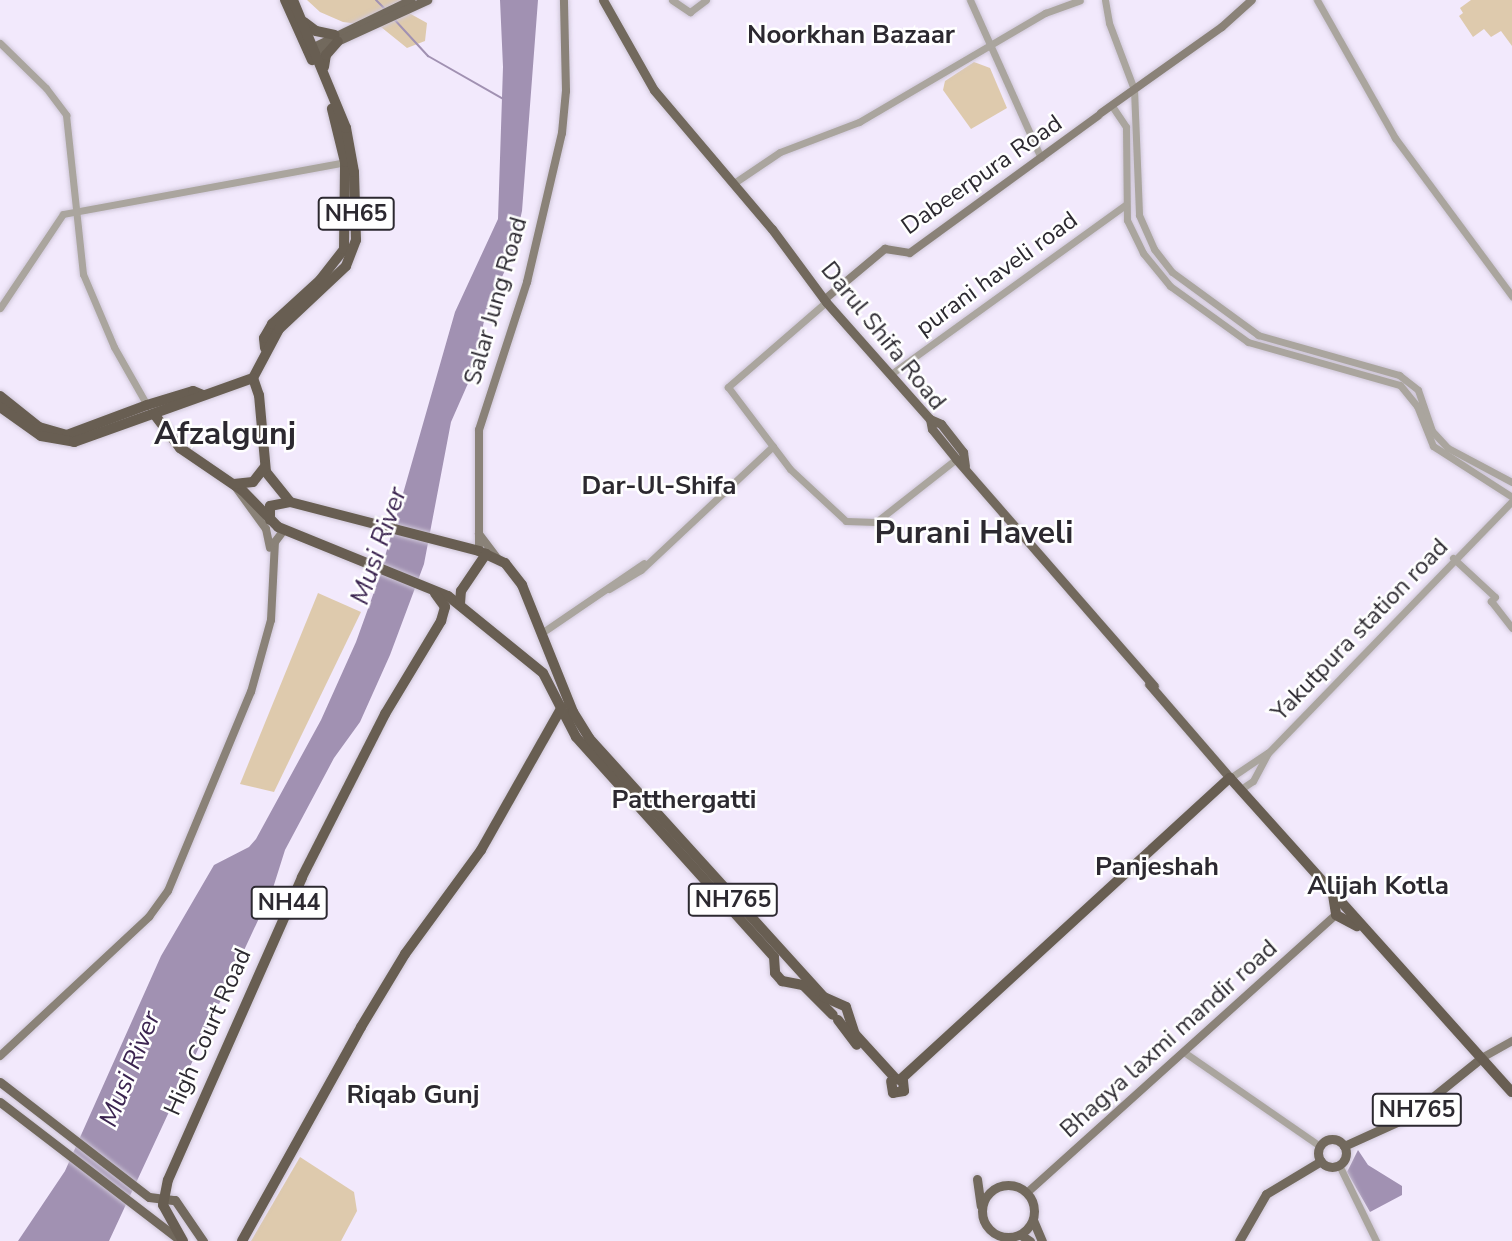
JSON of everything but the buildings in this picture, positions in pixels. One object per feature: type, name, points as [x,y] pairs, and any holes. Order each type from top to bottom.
[{"type":"highway","name":"NH65","points":[[285,0],[324,73],[349,139],[356,240],[346,266],[317,288]]},
{"type":"highway","name":"NH65","points":[[253,379],[265,348],[317,288],[344,249],[345,162],[333,112],[293,0]]},
{"type":"highway","points":[[301,19],[316,31],[336,38],[327,55],[324,73]]},
{"type":"highway","points":[[0,407],[41,436],[63,443],[89,438],[154,414],[192,404],[203,395],[253,379],[259,395],[264,468],[270,483],[290,502]]},
{"type":"highway","points":[[0,396],[39,427],[57,434],[80,433],[147,405],[193,391],[203,395]]},
{"type":"highway","points":[[154,414],[192,459],[234,484],[286,532],[423,585],[460,604],[543,673],[562,715]]},
{"type":"highway","points":[[234,484],[253,482],[264,468]]},
{"type":"highway","points":[[242,1241],[386,985],[481,850],[546,736],[562,715],[567,698],[556,662],[522,585],[498,559],[474,550],[290,502],[270,506],[270,520]]},
{"type":"highway","points":[[448,596],[456,592],[472,561],[474,550]]},
{"type":"highway","points":[[460,604],[461,591],[474,550]]},
{"type":"highway","name":"High Court Road","points":[[162,1198],[195,1112],[302,877],[385,714],[442,621],[443,603],[423,585]]},
{"type":"highway","points":[[543,673],[555,670],[556,662]]},
{"type":"highway","name":"NH765","points":[[567,698],[595,745],[777,953]]},
{"type":"highway","name":"NH765","points":[[562,715],[576,737],[822,1000],[835,1018],[896,1080]]},
{"type":"highway","points":[[546,736],[561,728],[576,737]]},
{"type":"highway","points":[[896,1080],[1221,789],[1228,776]]},
{"type":"highway","name":"NH765","points":[[1228,776],[1480,1059]]},
{"type":"highway","points":[[1221,789],[1241,789]]},
{"type":"highway","points":[[1333,893],[1336,911]]},
{"type":"highway","name":"NH765","points":[[1336,911],[1353,922],[1390,957]]},
{"type":"highway","name":"NH765","points":[[777,953],[772,968],[782,981],[803,985],[822,1000],[846,1007],[855,1034],[896,1080]]},
{"type":"highway","points":[[1480,1059],[1512,1092]]},
{"type":"highway","points":[[162,1198],[165,1212],[182,1241]]},
{"type":"main road","points":[[312,49],[407,4],[427,0]]},
{"type":"main road","name":"Salar Jung Road","points":[[474,550],[478,534],[479,430],[527,282],[562,133],[564,0]]},
{"type":"main road","name":"Salar Jung Road","points":[[565,22],[572,0]]},
{"type":"main road","name":"Darul Shifa Road","points":[[603,0],[641,73],[734,183],[826,302],[930,419],[932,429],[956,459],[965,466],[1153,683],[1228,776]]},
{"type":"main road","name":"Dabeerpura Road","points":[[826,302],[822,297],[886,249],[909,253],[1222,27],[1252,0]]},
{"type":"main road","points":[[930,419],[940,424],[963,452],[965,466]]},
{"type":"main road","points":[[234,484],[268,535],[274,589]]},
{"type":"main road","points":[[0,1056],[161,903],[251,692],[266,644],[274,589],[275,542],[286,532]]},
{"type":"main road","points":[[478,534],[498,559]]},
{"type":"main road","name":"Bhagya laxmi mandir road","points":[[1028,1192],[1336,911]]},
{"type":"main road","points":[[1480,1059],[1512,1041]]},
{"type":"main road","name":"NH765","points":[[1344,1146],[1408,1117],[1480,1059]]},
{"type":"main road","points":[[182,1241],[0,1102],[4,1085],[149,1196],[175,1200],[203,1241]]},
{"type":"main road","name":"NH765","points":[[1320,1146],[1334,1139],[1344,1146],[1346,1155],[1339,1165]]},
{"type":"main road","points":[[1320,1146],[1321,1161]]},
{"type":"main road","points":[[1239,1241],[1266,1194],[1321,1161],[1339,1165]]},
{"type":"main road","points":[[1021,1235],[1033,1220],[1035,1211],[1028,1192],[977,1179],[982,1218],[996,1235],[1021,1235],[1030,1241]]},
{"type":"main road","points":[[982,1208],[988,1194],[1002,1185]]},
{"type":"main road","points":[[1033,1220],[1042,1241]]},
{"type":"street","points":[[672,0],[690,12],[706,0]]},
{"type":"street","points":[[970,0],[1041,158]]},
{"type":"street","points":[[734,183],[780,152],[859,122],[901,100],[989,44],[1045,13],[1080,0]]},
{"type":"street","points":[[1105,0],[1109,23],[1134,89],[1139,215],[1153,250],[1172,272],[1244,327],[1269,340],[1399,375],[1418,390],[1424,413],[1425,436],[1512,499]]},
{"type":"street","points":[[1317,0],[1395,138],[1512,296]]},
{"type":"street","points":[[0,43],[46,88],[66,115],[74,212],[83,274],[114,347],[147,405]]},
{"type":"street","points":[[1112,106],[1125,127],[1125,205],[1143,253],[1164,279],[1238,337],[1387,379],[1410,394],[1424,413]]},
{"type":"street","points":[[0,308],[59,218],[74,212],[345,162]]},
{"type":"street","name":"purani haveli road","points":[[891,374],[1125,205]]},
{"type":"street","points":[[826,302],[728,387],[774,446],[814,493],[853,523],[876,522],[956,459]]},
{"type":"street","points":[[1238,337],[1244,327]]},
{"type":"street","points":[[542,632],[610,589],[618,588],[774,446]]},
{"type":"street","points":[[1445,451],[1508,481],[1498,488]]},
{"type":"street","name":"Yakutpura station road","points":[[1241,789],[1253,781],[1268,753],[1404,615],[1453,558],[1483,535],[1512,499]]},
{"type":"street","points":[[1453,558],[1495,597],[1491,601],[1512,628]]},
{"type":"street","points":[[1228,776],[1268,753]]},
{"type":"street","points":[[1184,1052],[1320,1146]]},
{"type":"street","points":[[1339,1165],[1376,1241]]},
{"type":"shaded area","points":[[307,0],[403,0],[409,13],[427,23],[425,41],[407,48],[381,27],[343,22],[320,12]]},
{"type":"shaded area","points":[[1471,0],[1512,0],[1512,46],[1501,31],[1491,37],[1484,29],[1473,37],[1459,16],[1463,13],[1460,8]]},
{"type":"shaded area","points":[[974,62],[990,68],[1007,108],[971,129],[943,90],[945,81]]},
{"type":"shaded area","points":[[318,593],[361,612],[274,792],[240,784]]},
{"type":"shaded area","points":[[300,1157],[354,1192],[357,1211],[341,1241],[251,1241]]},
{"type":"water","name":"Musi River","points":[[500,0],[538,0],[522,211],[512,255],[486,312],[473,372],[451,422],[424,564],[390,655],[360,722],[334,758],[285,850],[273,888],[109,1241],[18,1241],[65,1171],[161,956],[214,865],[249,847],[256,839],[321,720],[356,642],[378,581],[455,312],[498,219],[503,67]]},
{"type":"water","points":[[1358,1150],[1368,1165],[1402,1186],[1402,1195],[1370,1212],[1347,1172]]},
{"type":"waterway","points":[[376,0],[385,9]]},
{"type":"waterway","points":[[393,18],[428,56],[503,99]]},
{"type":"district","name":"Noorkhan Bazaar","points":[[851,35]]},
{"type":"district","name":"Afzalgunj","points":[[225,434]]},
{"type":"district","name":"Dar-Ul-Shifa","points":[[659,486]]},
{"type":"district","name":"Purani Haveli","points":[[974,533]]},
{"type":"district","name":"Patthergatti","points":[[684,800]]},
{"type":"district","name":"Panjeshah","points":[[1157,867]]},
{"type":"district","name":"Alijah Kotla","points":[[1378,886]]},
{"type":"district","name":"Riqab Gunj","points":[[413,1095]]}]
